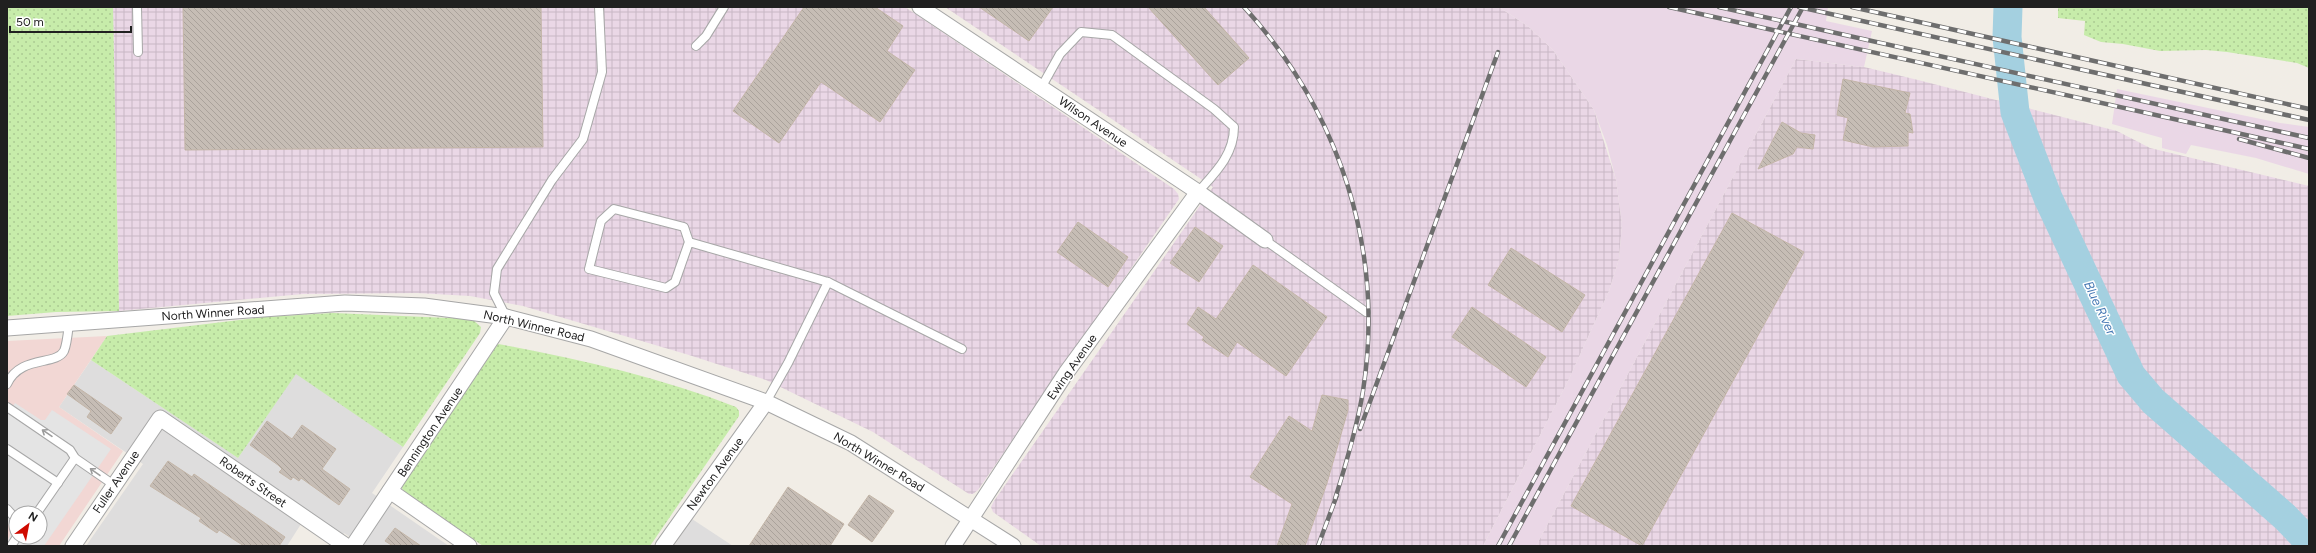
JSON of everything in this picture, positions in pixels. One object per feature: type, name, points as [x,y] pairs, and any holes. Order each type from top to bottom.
[{"type":"street","name":"Wilson Avenue","points":[[920,7],[1198,192],[1264,240]]},
{"type":"street","name":"Ewing Avenue","points":[[953,546],[1066,373],[1198,192]]},
{"type":"street","name":"North Winner Road","points":[[7,328],[345,303],[424,306],[506,317],[591,339],[766,402],[851,442],[1013,546]]},
{"type":"street","name":"Bennington Avenue","points":[[353,546],[506,317]]},
{"type":"street","name":"Newton Avenue","points":[[663,546],[766,402]]},
{"type":"street","name":"Fuller Avenue","points":[[73,546],[160,418]]},
{"type":"street","name":"Roberts Street","points":[[160,418],[346,546]]},
{"type":"street","points":[[390,491],[469,546]]},
{"type":"lane","points":[[137,7],[138,52]]},
{"type":"lane","points":[[506,317],[494,293],[497,269],[552,180],[583,139],[602,72],[599,7]]},
{"type":"lane","points":[[696,46],[706,36],[724,7]]},
{"type":"lane","points":[[1041,88],[1060,54],[1081,32],[1112,35],[1214,109],[1234,128],[1234,142],[1223,164],[1198,192]]},
{"type":"lane","points":[[614,209],[684,227],[689,242],[675,282],[666,288],[589,269],[601,221],[614,209]]},
{"type":"lane","points":[[1264,240],[1366,312]]},
{"type":"lane","points":[[689,242],[828,282],[962,349]]},
{"type":"lane","points":[[766,402],[788,363],[828,282]]},
{"type":"lane","points":[[7,384],[12,374],[31,363],[59,357],[64,351],[69,323]]},
{"type":"lane","points":[[7,407],[70,450],[75,458],[114,485]]},
{"type":"lane","points":[[7,449],[58,483]]},
{"type":"lane","points":[[43,505],[75,458]]},
{"type":"shaded area","points":[[113,7],[905,7],[1174,189],[1178,194],[1179,199],[978,490],[973,494],[969,494],[873,432],[766,380],[689,355],[523,306],[470,296],[417,293],[303,294],[119,311]]},
{"type":"shaded area","points":[[945,7],[1499,7],[1529,27],[1553,50],[1594,110],[1616,180],[1622,224],[1619,259],[1609,291],[1569,379],[1483,546],[1041,546],[993,512],[991,507],[994,501],[1213,187]]},
{"type":"shaded area","points":[[1499,7],[1828,7],[1826,21],[1872,31],[1864,67],[1796,59],[1536,546],[1483,546],[1569,379],[1609,291],[1619,259],[1622,224],[1616,180],[1607,145],[1594,110],[1553,50],[1529,27]]},
{"type":"shaded area","points":[[1796,59],[1864,67],[1918,80],[2117,131],[2150,148],[2309,186],[2309,546],[1536,546]]},
{"type":"shaded area","points":[[2117,89],[2280,123],[2309,127],[2309,174],[2256,158],[2191,145],[2186,154],[2162,148],[2162,138],[2112,124]]},
{"type":"shaded area","points":[[107,336],[59,407],[123,451],[59,546],[7,546],[7,341]]},
{"type":"shaded area","points":[[91,360],[238,458],[296,373],[403,447],[372,493],[449,546],[363,546],[344,533],[336,546],[332,546],[301,524],[287,546],[86,546],[143,464],[59,407]]},
{"type":"shaded area","points":[[15,403],[41,420],[45,420],[52,410],[111,449],[48,540],[48,505],[8,505],[7,524],[7,414]]},
{"type":"shaded area","points":[[692,519],[733,546],[674,546]]},
{"type":"shaded area","points":[[10,545],[45,545],[44,546]]},
{"type":"green space","points":[[7,7],[113,7],[119,311],[56,312],[7,316]]},
{"type":"green space","points":[[2058,7],[2309,7],[2309,68],[2297,63],[2227,52],[2206,50],[2160,51],[2123,44],[2101,42],[2084,35],[2085,21],[2058,18]]},
{"type":"green space","points":[[333,313],[472,319],[481,327],[480,333],[403,447],[296,374],[238,458],[91,360],[107,336],[264,317]]},
{"type":"green space","points":[[498,344],[618,370],[707,396],[736,407],[739,411],[739,416],[650,546],[483,546],[404,491],[401,487],[402,483]]},
{"type":"building","points":[[183,7],[541,7],[543,147],[185,150]]},
{"type":"building","points":[[804,7],[875,7],[903,26],[887,51],[915,70],[880,122],[821,82],[779,143],[733,111]]},
{"type":"building","points":[[979,7],[1053,7],[1029,41]]},
{"type":"building","points":[[1148,7],[1204,7],[1249,58],[1218,85]]},
{"type":"building","points":[[1843,79],[1910,93],[1905,113],[1910,114],[1913,133],[1908,132],[1908,146],[1873,147],[1843,140],[1848,118],[1837,115]]},
{"type":"building","points":[[1782,122],[1801,133],[1815,135],[1813,149],[1797,147],[1793,154],[1758,169]]},
{"type":"building","points":[[1732,213],[1804,252],[1642,546],[1571,506]]},
{"type":"building","points":[[1078,222],[1128,257],[1108,287],[1057,252]]},
{"type":"building","points":[[1195,227],[1223,246],[1199,282],[1170,263]]},
{"type":"building","points":[[1511,248],[1585,295],[1562,332],[1488,285]]},
{"type":"building","points":[[1253,265],[1327,317],[1286,376],[1237,342],[1228,357],[1202,340],[1204,337],[1187,324],[1198,307],[1216,319]]},
{"type":"building","points":[[1472,307],[1546,357],[1526,387],[1452,337]]},
{"type":"building","points":[[74,385],[122,418],[111,434],[87,417],[91,411],[67,394]]},
{"type":"building","points":[[1322,395],[1348,400],[1348,410],[1327,483],[1305,546],[1277,546],[1292,504],[1250,477],[1289,416],[1312,431]]},
{"type":"building","points":[[267,421],[292,439],[302,425],[336,449],[322,469],[350,489],[339,505],[301,478],[299,481],[293,477],[291,480],[279,472],[282,469],[278,465],[250,445]]},
{"type":"building","points":[[168,461],[192,477],[194,474],[285,537],[279,546],[244,546],[219,530],[217,533],[199,521],[201,518],[150,486]]},
{"type":"building","points":[[788,487],[844,524],[830,546],[749,546]]},
{"type":"building","points":[[869,495],[894,511],[872,542],[848,525]]},
{"type":"building","points":[[395,528],[421,546],[393,546],[385,541]]},
{"type":"waterway","name":"Blue River","points":[[2008,7],[2007,37],[2015,112],[2048,198],[2131,375],[2153,401],[2285,517],[2309,542]]},
{"type":"railway","points":[[1244,7],[1278,48],[1306,92],[1330,138],[1348,186],[1360,236],[1367,287],[1368,339],[1361,405],[1351,446],[1335,499]]},
{"type":"railway","points":[[1669,7],[2309,149]]},
{"type":"railway","points":[[1719,7],[2309,138]]},
{"type":"railway","points":[[1498,546],[1791,7]]},
{"type":"railway","points":[[1799,7],[2309,120]]},
{"type":"railway","points":[[1509,546],[1803,7]]},
{"type":"railway","points":[[1852,7],[2309,109]]},
{"type":"railway","points":[[1360,429],[1498,52]]},
{"type":"railway","points":[[2239,139],[2309,158]]},
{"type":"railway","points":[[1318,546],[1337,495]]}]
